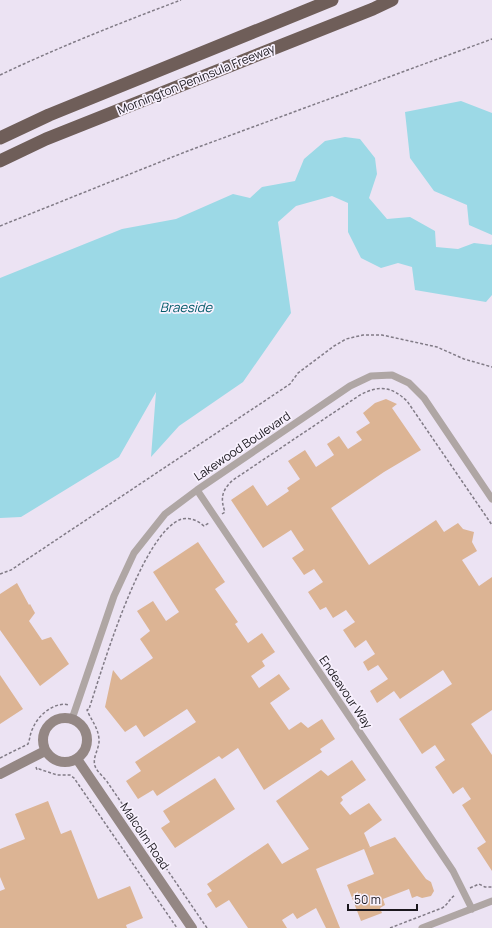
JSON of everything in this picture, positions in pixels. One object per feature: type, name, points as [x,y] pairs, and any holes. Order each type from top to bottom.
[{"type":"highway","name":"Mornington Peninsula Freeway","points":[[0,138],[56,112],[332,0]]},
{"type":"highway","name":"Mornington Peninsula Freeway","points":[[0,161],[46,139],[373,9],[392,0]]},
{"type":"highway","points":[[373,9],[401,0]]},
{"type":"street","name":"Lakewood Boulevard","points":[[72,719],[114,596],[134,553],[165,514],[197,490],[350,386],[371,376],[392,375],[409,383],[424,398],[492,499]]},
{"type":"street","name":"Endeavour Way","points":[[197,490],[453,871],[472,909]]},
{"type":"street","points":[[57,719],[72,719],[82,726],[86,732],[88,739],[84,752],[77,759],[68,763],[61,762],[54,760],[45,751],[42,741],[43,733],[46,727],[57,719]]},
{"type":"street","points":[[0,774],[45,751]]},
{"type":"street","name":"Malcolm Road","points":[[77,759],[192,928]]},
{"type":"street","points":[[422,928],[492,901]]},
{"type":"path","points":[[0,75],[32,59],[181,0]]},
{"type":"path","points":[[0,226],[185,152],[492,39]]},
{"type":"path","points":[[0,574],[11,570],[290,384],[298,373],[334,346],[346,339],[363,335],[382,336],[437,347],[464,360],[492,367]]},
{"type":"path","points":[[206,928],[108,783],[95,767],[94,760],[100,744],[98,730],[89,714],[88,708],[89,709],[128,598],[150,551],[174,523],[188,518],[199,522],[204,526],[225,512],[221,497],[226,486],[360,395],[377,388],[392,390],[407,401],[492,525]]},
{"type":"path","points":[[0,758],[28,744],[32,728],[45,712],[64,704],[88,708]]},
{"type":"path","points":[[32,758],[38,770],[39,769],[57,775],[70,775],[74,778],[177,928]]},
{"type":"path","points":[[390,928],[442,908],[446,905],[450,897],[479,884],[485,887],[492,886]]},
{"type":"water","points":[[461,101],[492,113],[492,235],[469,225],[467,205],[434,191],[410,158],[405,112]]},
{"type":"water","name":"Braeside","points":[[345,137],[360,139],[375,158],[377,174],[369,198],[387,219],[410,217],[435,231],[436,247],[458,249],[474,243],[492,244],[492,295],[486,302],[415,290],[412,267],[398,263],[381,268],[361,258],[348,232],[348,203],[332,196],[296,206],[278,222],[291,313],[243,382],[179,426],[151,457],[156,392],[119,457],[21,517],[0,518],[0,278],[122,229],[176,219],[233,194],[250,198],[262,187],[295,181],[304,159],[325,141]]},
{"type":"building","points":[[386,399],[397,404],[392,408],[421,450],[384,472],[331,508],[369,565],[436,520],[444,532],[458,523],[463,529],[474,532],[472,542],[477,551],[462,560],[479,586],[492,577],[492,710],[471,724],[492,755],[492,871],[477,848],[486,842],[462,805],[471,799],[463,787],[453,794],[435,767],[445,760],[435,745],[422,754],[399,719],[452,684],[443,670],[400,699],[394,691],[377,703],[370,691],[388,679],[378,665],[368,671],[363,662],[375,654],[366,640],[355,648],[343,630],[355,622],[346,610],[333,618],[326,607],[320,610],[308,592],[323,582],[314,569],[304,575],[292,558],[304,550],[291,530],[263,548],[231,500],[253,485],[267,506],[289,491],[287,488],[300,479],[288,461],[305,450],[316,467],[334,455],[327,444],[339,436],[348,449],[362,440],[356,432],[370,423],[363,413],[375,403]]},
{"type":"building","points":[[198,542],[225,582],[215,589],[238,622],[235,624],[248,643],[262,633],[275,652],[262,661],[265,666],[251,676],[259,688],[279,674],[290,689],[270,703],[289,730],[301,722],[308,728],[322,719],[335,739],[320,749],[322,752],[264,790],[238,748],[222,759],[219,756],[157,796],[153,790],[138,799],[126,781],[141,771],[135,762],[196,722],[187,709],[144,737],[136,725],[125,732],[105,707],[113,670],[121,680],[153,658],[140,639],[150,631],[137,611],[153,601],[166,621],[179,612],[153,572]]},
{"type":"building","points":[[17,583],[35,613],[29,621],[42,640],[51,637],[69,664],[40,686],[0,630],[0,594]]},
{"type":"building","points":[[0,675],[23,709],[0,724]]},
{"type":"building","points":[[352,760],[366,780],[341,797],[343,800],[340,803],[350,815],[369,803],[382,820],[364,833],[370,847],[368,848],[395,837],[426,879],[431,882],[434,891],[431,896],[422,898],[417,896],[412,898],[409,889],[383,899],[385,905],[380,908],[382,913],[361,921],[347,885],[374,874],[364,849],[316,869],[340,928],[326,928],[316,908],[297,919],[293,913],[282,920],[287,928],[248,928],[229,900],[216,908],[207,894],[212,891],[207,884],[268,843],[282,864],[309,849],[276,801],[321,770],[328,776]]},
{"type":"building","points":[[215,778],[235,809],[175,848],[161,828],[170,822],[163,811]]},
{"type":"building","points":[[48,801],[61,834],[71,830],[98,899],[130,886],[143,918],[126,925],[127,928],[0,928],[0,891],[5,889],[0,877],[0,849],[25,839],[15,814]]}]
